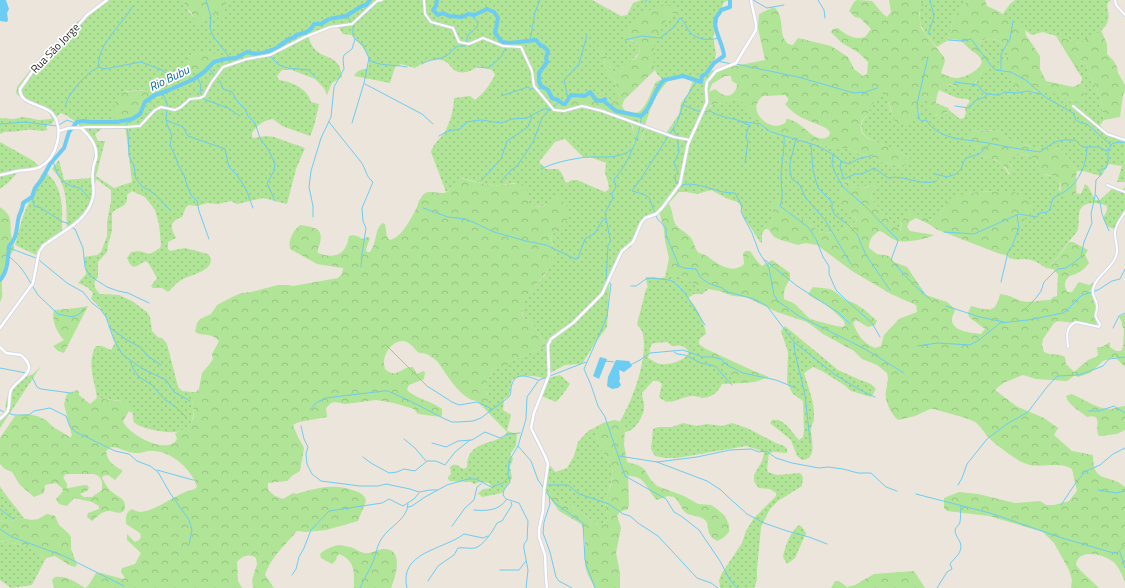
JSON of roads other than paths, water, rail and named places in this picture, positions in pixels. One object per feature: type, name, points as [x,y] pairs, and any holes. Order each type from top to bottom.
[{"type":"street","name":"Rua São Jorge","points":[[59,131],[58,124],[52,112],[49,109],[25,99],[20,95],[20,89],[42,58],[67,38],[87,15],[107,0]]},
{"type":"street","points":[[0,175],[16,171],[35,169],[43,165],[54,151],[59,131],[69,128],[140,126],[154,110],[161,107],[175,110],[190,99],[204,96],[211,83],[223,67],[247,59],[270,55],[305,37],[330,27],[352,24],[376,2],[382,0]]},
{"type":"street","points":[[424,0],[425,14],[431,22],[454,28],[459,42],[470,44],[483,38],[503,46],[521,47],[532,71],[534,86],[554,110],[564,110],[582,106],[602,111],[674,137],[690,140]]},
{"type":"street","points":[[547,588],[545,555],[539,537],[539,529],[543,511],[548,464],[531,428],[534,413],[549,375],[547,352],[548,345],[551,339],[573,322],[598,299],[602,294],[622,251],[633,242],[641,223],[645,218],[656,214],[662,208],[680,184],[686,151],[707,102],[707,82],[716,71],[736,62],[756,30],[751,0]]},
{"type":"street","points":[[1115,0],[1116,5],[1125,15]]},
{"type":"street","points":[[1073,106],[1107,134],[1125,140]]},
{"type":"street","points":[[0,328],[33,283],[39,252],[43,246],[74,224],[84,215],[90,206],[93,193],[92,171],[96,159],[96,150],[90,137],[81,128]]},
{"type":"street","points":[[1107,185],[1125,192]]},
{"type":"street","points":[[1068,347],[1067,330],[1071,324],[1076,322],[1099,327],[1100,324],[1096,319],[1095,313],[1098,306],[1093,289],[1098,279],[1116,257],[1117,246],[1115,231],[1117,224],[1125,212]]},
{"type":"street","points":[[0,347],[6,353],[21,355],[26,360],[29,368],[25,376],[12,389],[8,410],[0,419]]},
{"type":"water","points":[[0,0],[6,0],[9,9],[7,13],[7,22],[0,21]]},
{"type":"water","points":[[600,357],[607,359],[599,379],[593,376]]},
{"type":"water","points":[[616,360],[629,361],[632,366],[624,372],[619,370],[619,381],[621,385],[618,388],[612,389],[607,386],[608,377]]},
{"type":"waterway","points":[[206,0],[211,17],[210,28],[213,36],[230,58]]},
{"type":"waterway","name":"Rio Bubu","points":[[0,280],[5,273],[9,246],[15,236],[23,203],[32,197],[35,188],[50,164],[64,148],[69,132],[77,122],[117,122],[132,119],[140,114],[145,102],[155,95],[194,79],[214,62],[236,58],[247,52],[256,54],[275,49],[296,35],[309,30],[314,24],[321,24],[329,19],[346,16],[366,5],[370,0]]},
{"type":"waterway","name":"Rio Bubu","points":[[437,0],[436,6],[433,10],[438,15],[443,13],[449,16],[462,17],[468,14],[474,15],[487,9],[494,12],[498,18],[495,33],[502,42],[510,43],[536,40],[548,51],[546,58],[547,62],[539,73],[539,81],[541,86],[548,90],[552,98],[565,104],[571,95],[585,96],[590,92],[596,100],[601,101],[605,99],[605,102],[616,111],[641,116],[648,108],[657,89],[664,80],[683,76],[701,82],[702,76],[706,74],[714,63],[724,56],[715,22],[716,17],[721,10],[730,7],[730,0]]},
{"type":"waterway","points":[[530,41],[535,12],[540,0]]},
{"type":"waterway","points":[[753,0],[767,8],[784,5]]},
{"type":"waterway","points":[[818,0],[824,10],[825,18]]},
{"type":"waterway","points":[[928,34],[934,17],[930,0]]},
{"type":"waterway","points":[[99,66],[101,51],[133,6]]},
{"type":"waterway","points":[[348,14],[349,20],[352,23]]},
{"type":"waterway","points":[[422,64],[446,56],[458,46],[465,46],[468,35],[477,27],[478,23],[472,15]]},
{"type":"waterway","points":[[625,40],[641,36],[660,38],[674,27],[680,18],[693,35],[702,39],[719,38]]},
{"type":"waterway","points":[[1001,69],[1001,54],[1010,39],[1013,21]]},
{"type":"waterway","points":[[313,217],[313,206],[309,187],[311,171],[321,138],[331,117],[334,87],[344,69],[344,55],[352,49],[355,39],[353,36],[353,25]]},
{"type":"waterway","points":[[568,99],[564,80],[579,64],[587,35]]},
{"type":"waterway","points":[[352,123],[364,83],[369,58],[363,45],[355,39]]},
{"type":"waterway","points":[[948,40],[962,41],[971,39],[993,68],[996,70],[1011,72],[1027,81],[1045,97],[1073,113],[1076,120],[1087,124],[1111,145]]},
{"type":"waterway","points":[[477,67],[488,68],[501,57],[506,47],[504,42]]},
{"type":"waterway","points":[[270,56],[279,65],[288,68],[309,70],[315,77]]},
{"type":"waterway","points":[[928,57],[917,104],[919,119],[922,121],[926,120],[938,132],[962,140],[1040,152],[1056,142],[1064,140],[1075,140],[1082,147],[1099,147],[1106,151],[1108,149]]},
{"type":"waterway","points":[[369,60],[383,64],[407,67]]},
{"type":"waterway","points":[[717,61],[732,64]]},
{"type":"waterway","points":[[65,107],[69,96],[78,84],[99,67],[104,69],[141,62],[162,70],[167,74],[167,78],[162,84],[167,91]]},
{"type":"waterway","points":[[736,64],[798,77],[854,93],[866,92],[877,88]]},
{"type":"waterway","points":[[208,67],[215,76]]},
{"type":"waterway","points":[[197,77],[201,85],[200,92],[202,96]]},
{"type":"waterway","points":[[217,78],[223,89],[232,92],[237,101],[245,109],[248,116],[255,123],[260,138],[275,163],[274,171],[267,183],[275,201]]},
{"type":"waterway","points":[[697,81],[685,99],[677,123],[632,191],[649,198],[657,218],[666,228],[666,235],[679,266],[696,269],[701,278],[708,283],[728,292],[754,299],[767,306],[794,342],[834,374],[860,390],[875,397]]},
{"type":"waterway","points":[[954,82],[978,85],[982,91],[991,94],[999,95],[1005,92],[1017,93],[1027,91],[1041,94]]},
{"type":"waterway","points":[[365,84],[422,114],[433,124]]},
{"type":"waterway","points":[[501,96],[528,87],[531,89],[543,88]]},
{"type":"waterway","points":[[162,92],[167,103],[167,107]]},
{"type":"waterway","points":[[955,106],[969,108],[976,100],[985,97],[987,94]]},
{"type":"waterway","points":[[203,98],[228,108],[240,116]]},
{"type":"waterway","points":[[552,108],[560,101]]},
{"type":"waterway","points":[[683,105],[699,111],[710,111],[749,125],[746,136],[748,142],[745,163]]},
{"type":"waterway","points":[[439,136],[448,131],[460,129],[467,122],[481,120],[501,123],[512,119],[527,118],[543,109],[550,109]]},
{"type":"waterway","points":[[167,110],[166,119],[172,136],[170,145],[178,165],[184,175],[191,195],[197,201],[209,239]]},
{"type":"waterway","points":[[500,182],[517,166],[533,142],[542,118],[549,110]]},
{"type":"waterway","points":[[481,181],[501,159],[507,141],[528,127],[532,116]]},
{"type":"waterway","points":[[606,281],[608,245],[611,240],[605,213],[613,198],[612,193],[616,187],[614,179],[623,167],[636,140],[641,123],[641,116]]},
{"type":"waterway","points":[[59,125],[67,120],[75,123]]},
{"type":"waterway","name":"Rio Bubu","points":[[125,126],[130,120]]},
{"type":"waterway","points":[[166,120],[183,127],[188,136],[225,149],[229,167],[237,175],[246,189],[253,208]]},
{"type":"waterway","points":[[739,121],[760,124],[771,132],[815,145],[849,164],[858,159],[873,155]]},
{"type":"waterway","points":[[0,124],[25,122],[57,126]]},
{"type":"waterway","points":[[329,122],[361,162],[369,178],[373,182],[362,208],[363,221],[366,228],[361,267]]},
{"type":"waterway","points":[[125,128],[127,129],[128,133],[129,156],[134,166],[136,179],[143,187],[155,194],[169,209]]},
{"type":"waterway","points":[[673,129],[677,136],[679,152],[674,163],[678,172],[675,175],[676,183],[678,184]]},
{"type":"waterway","points":[[784,136],[781,177],[782,196],[780,206],[808,227],[816,239],[823,257],[829,266],[829,274],[836,290],[872,323],[880,337]]},
{"type":"waterway","points":[[796,139],[790,163],[792,179],[800,185],[805,197],[825,220],[851,264]]},
{"type":"waterway","points":[[1025,309],[1036,298],[1041,291],[1044,282],[1054,272],[1058,269],[1066,268],[1081,257],[1084,242],[1092,223],[1091,214],[1095,196],[1096,180],[1100,176],[1100,170],[1106,168],[1108,162],[1108,149],[1113,143],[1125,142]]},
{"type":"waterway","points":[[811,144],[813,171],[818,188],[832,202],[832,210],[835,215],[857,234],[866,255],[890,290]]},
{"type":"waterway","points":[[935,174],[947,177],[956,174],[961,169],[966,158],[979,154],[990,144]]},
{"type":"waterway","points":[[944,232],[974,234],[1019,214],[1037,217],[1040,213],[1047,212],[1050,209],[1053,198],[1067,190],[1076,182],[1086,159],[1087,147]]},
{"type":"waterway","points":[[541,169],[555,163],[586,157],[613,157],[631,150]]},
{"type":"waterway","points":[[833,155],[832,163],[834,171],[843,187],[866,207],[897,239],[898,241],[891,260],[911,282],[931,300]]},
{"type":"waterway","points":[[53,161],[57,173],[64,182],[71,186],[80,188],[90,199]]},
{"type":"waterway","points":[[841,161],[840,167],[844,179],[855,174],[862,174],[874,168],[888,178],[894,177],[918,182],[937,181]]},
{"type":"waterway","points":[[681,185],[694,184],[728,193],[735,193],[742,206],[742,214],[752,233],[759,252],[769,268],[774,295],[779,302],[799,316],[865,349],[904,373]]},
{"type":"waterway","points":[[1096,195],[1100,202],[1102,214],[1109,231]]},
{"type":"waterway","name":"Rio Bubu","points":[[32,197],[34,206],[41,208],[61,221],[69,224]]},
{"type":"waterway","points":[[423,208],[448,217],[465,219],[494,232],[546,245],[575,259],[578,258],[585,239],[595,233],[602,221],[606,218]]},
{"type":"waterway","points":[[1001,282],[1008,252],[1019,228],[1017,215]]},
{"type":"waterway","name":"Rio Bubu","points":[[73,228],[75,229],[83,248],[85,267],[90,276],[107,287],[128,293],[149,303]]},
{"type":"waterway","points":[[9,248],[36,258]]},
{"type":"waterway","points":[[7,255],[21,268],[31,284]]},
{"type":"waterway","points":[[39,260],[67,283],[83,292],[92,303],[100,309],[106,317],[114,340],[122,354],[141,368],[166,380],[174,392],[190,401]]},
{"type":"waterway","points":[[765,260],[797,286],[839,313],[850,324]]},
{"type":"waterway","points":[[917,346],[938,343],[970,345],[979,340],[1000,323],[1028,320],[1063,313],[1082,295],[1098,290],[1112,281],[1120,279],[1125,269]]},
{"type":"waterway","points":[[631,286],[636,286],[646,279],[652,278],[674,282],[685,293],[705,325]]},
{"type":"waterway","points":[[609,282],[611,284],[607,317],[584,369],[598,406],[605,417],[625,476],[666,499],[674,512],[699,530],[720,561],[730,580],[737,588]]},
{"type":"waterway","points":[[33,287],[38,295],[58,314],[72,317],[84,310]]},
{"type":"waterway","points":[[946,306],[980,317],[1004,322]]},
{"type":"waterway","points":[[1113,328],[1119,316],[1125,313]]},
{"type":"waterway","points":[[109,327],[140,347],[149,357],[161,365]]},
{"type":"waterway","points":[[794,343],[805,395],[810,441]]},
{"type":"waterway","points":[[388,347],[427,386],[452,402],[459,405],[477,402],[492,409]]},
{"type":"waterway","points":[[630,365],[650,353],[683,350],[703,357],[721,359],[727,365],[743,373],[776,380],[796,388]]},
{"type":"waterway","points":[[674,352],[685,355],[701,363],[715,366],[732,385]]},
{"type":"waterway","points":[[958,485],[967,464],[987,439],[1007,424],[1028,412],[1057,376],[1079,375],[1103,366],[1109,359],[1125,357]]},
{"type":"waterway","points":[[605,361],[614,362]]},
{"type":"waterway","points":[[131,362],[132,367],[139,377],[151,384],[164,399],[176,407],[187,418]]},
{"type":"waterway","points":[[550,376],[586,362]]},
{"type":"waterway","points":[[0,368],[26,373]]},
{"type":"waterway","points":[[310,410],[316,403],[325,398],[388,391],[452,422],[473,421],[481,418],[509,397],[512,384],[517,377],[524,376],[538,380]]},
{"type":"waterway","points":[[32,377],[37,387],[41,389],[71,393]]},
{"type":"waterway","points":[[526,588],[528,570],[524,544],[527,540],[528,521],[519,503],[506,499],[503,495],[504,490],[510,482],[508,474],[509,461],[518,446],[526,419],[527,397],[539,380],[547,377]]},
{"type":"waterway","points":[[1088,411],[1099,411],[1114,406],[1125,413]]},
{"type":"waterway","points":[[8,413],[14,415],[29,415],[34,411],[50,408],[66,416],[70,427],[76,432],[115,451],[129,454],[137,461],[150,466],[158,472],[170,493],[189,520],[192,530],[189,545]]},
{"type":"waterway","points":[[0,410],[4,412]]},
{"type":"waterway","points":[[301,426],[304,439],[308,447],[306,454],[307,464],[312,474],[321,481],[360,486],[378,486],[386,484],[419,492],[437,490]]},
{"type":"waterway","points":[[432,443],[446,447],[458,441],[472,440],[485,432],[500,438],[508,434],[520,433]]},
{"type":"waterway","points":[[404,439],[415,448],[426,461]]},
{"type":"waterway","points":[[363,457],[389,473],[404,469],[415,471],[427,461],[436,461],[445,465],[455,452],[470,440]]},
{"type":"waterway","points":[[518,446],[531,461],[538,480],[543,487]]},
{"type":"waterway","points":[[1061,505],[1077,481],[1086,471],[1100,465],[1113,454],[1125,448]]},
{"type":"waterway","points":[[657,462],[697,457],[730,450],[751,449],[759,452],[766,451],[776,458],[792,463],[819,468],[828,467],[843,469],[858,473],[871,473],[886,487],[897,491]]},
{"type":"waterway","points":[[619,456],[657,462],[707,481],[721,490],[747,514],[764,523],[827,544]]},
{"type":"waterway","points":[[157,470],[193,480]]},
{"type":"waterway","points":[[408,507],[447,485],[468,479],[476,479],[493,488],[494,486],[503,483],[509,477]]},
{"type":"waterway","points":[[452,526],[465,508],[474,500],[477,487],[481,484]]},
{"type":"waterway","points":[[547,485],[568,485],[579,494],[609,504],[623,514],[630,516],[658,536],[697,578],[711,583],[718,588]]},
{"type":"waterway","points":[[1098,490],[1116,493],[1125,491]]},
{"type":"waterway","points":[[545,491],[556,504],[583,523],[585,560],[595,588]]},
{"type":"waterway","points":[[292,575],[296,569],[299,557],[311,530],[329,511],[382,503],[389,499],[403,506],[414,499],[419,493]]},
{"type":"waterway","points":[[916,494],[990,513],[1062,538],[1110,552],[1117,553],[1125,545]]},
{"type":"waterway","points":[[549,497],[550,504],[544,522],[543,533],[550,552],[556,577],[559,581],[572,588]]},
{"type":"waterway","points":[[474,510],[492,510],[503,504],[506,500]]},
{"type":"waterway","points":[[428,581],[438,566],[454,555],[458,548],[478,547],[490,534],[497,523],[502,521],[512,505],[511,502]]},
{"type":"waterway","points":[[360,588],[373,562],[380,541],[405,514],[408,504]]},
{"type":"waterway","points":[[937,588],[947,572],[952,569],[950,564],[961,549],[955,530],[960,522],[961,506]]},
{"type":"waterway","points":[[0,509],[13,519]]},
{"type":"waterway","points":[[0,529],[12,537],[64,556],[124,586]]},
{"type":"waterway","points":[[407,588],[406,576],[409,567],[416,559],[464,534],[483,538],[488,536]]},
{"type":"waterway","points":[[1120,552],[1125,568]]},
{"type":"waterway","points":[[500,570],[519,570],[526,561]]}]
